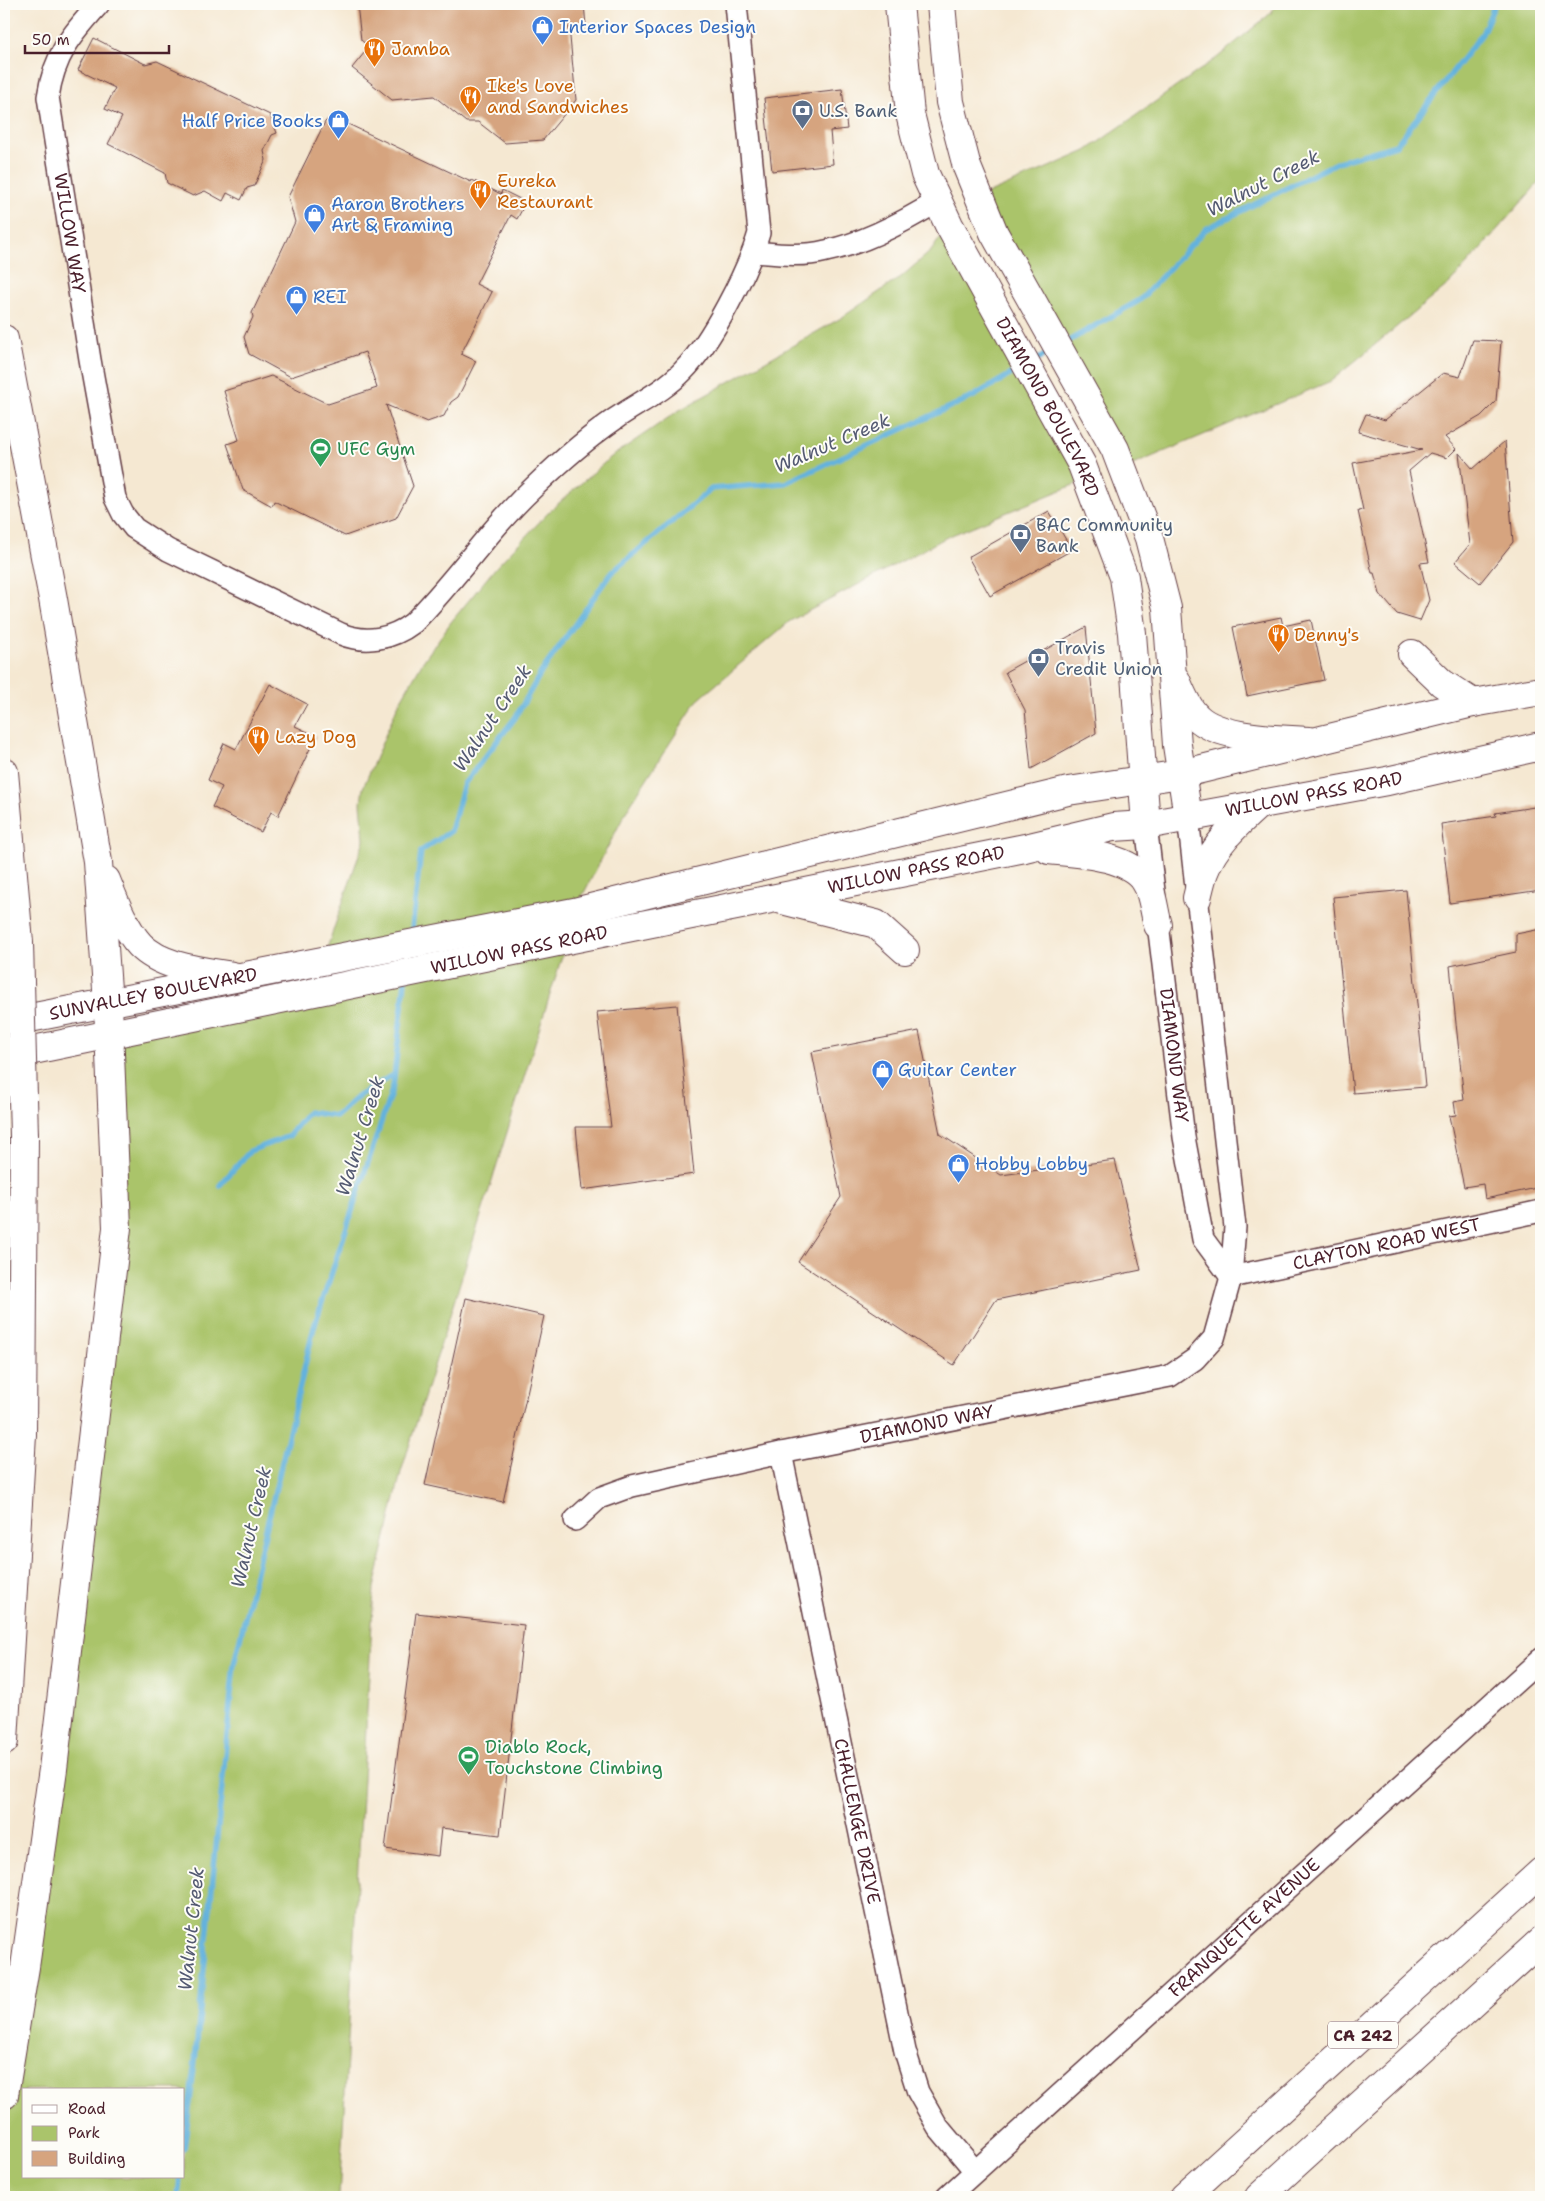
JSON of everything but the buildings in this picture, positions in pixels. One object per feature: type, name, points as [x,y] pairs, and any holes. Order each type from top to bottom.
[{"type":"main road","name":"DIAMOND BOULEVARD","points":[[899,4],[910,114],[925,174],[964,250],[1082,465],[1124,577],[1132,633],[1146,825]]},
{"type":"main road","name":"DIAMOND BOULEVARD","points":[[941,4],[950,102],[967,167],[994,233],[1115,449],[1149,538],[1168,608],[1181,774],[1188,817]]},
{"type":"main road","points":[[4,339],[54,608],[98,862],[110,1034],[117,1228],[53,1769],[25,1967],[4,2095]]},
{"type":"main road","points":[[1118,561],[1131,564],[1139,571],[1156,624],[1170,634]]},
{"type":"main road","points":[[1412,654],[1442,683],[1473,703]]},
{"type":"main road","points":[[1173,673],[1182,694],[1197,718],[1216,730],[1311,742]]},
{"type":"main road","name":"WILLOW PASS ROAD","points":[[304,966],[574,912],[1068,791],[1181,774],[1473,703],[1541,691]]},
{"type":"main road","name":"WILLOW PASS ROAD","points":[[292,997],[1026,848],[1113,827],[1146,825],[1387,781],[1541,746]]},
{"type":"main road","points":[[4,772],[18,943],[24,1136],[22,1435],[4,1741]]},
{"type":"main road","points":[[1198,898],[1204,871],[1218,848],[1234,826],[1260,803]]},
{"type":"main road","points":[[1026,848],[1088,854],[1115,861],[1137,871],[1146,882],[1158,925]]},
{"type":"main road","points":[[98,862],[119,912],[140,945],[163,961],[238,977]]},
{"type":"main road","points":[[776,898],[876,924],[905,950]]},
{"type":"main road","name":"SUNVALLEY BOULEVARD","points":[[4,1023],[238,977],[304,966]]},
{"type":"main road","name":"SUNVALLEY BOULEVARD","points":[[4,1056],[292,997]]},
{"type":"main road","name":"CA 242","points":[[1184,2197],[1541,1872]]},
{"type":"main road","name":"CA 242","points":[[1260,2197],[1541,1941]]},
{"type":"street","name":"WILLOW WAY","points":[[99,4],[75,31],[58,58],[48,97],[115,498],[123,514],[134,528],[168,550],[347,637],[370,640],[403,631],[424,612],[499,522],[547,474],[591,437],[663,388],[683,371],[711,334],[754,252],[759,233],[736,4]]},
{"type":"street","points":[[754,252],[786,255],[826,251],[907,220],[938,201]]},
{"type":"street","name":"DIAMOND WAY","points":[[575,1520],[599,1498],[632,1486],[781,1453],[1170,1376],[1195,1359],[1214,1338],[1231,1277],[1235,1227],[1188,817]]},
{"type":"street","name":"DIAMOND WAY","points":[[1146,825],[1184,1138],[1203,1239],[1231,1277]]},
{"type":"street","name":"CLAYTON ROAD WEST","points":[[1231,1277],[1541,1211]]},
{"type":"street","name":"CHALLENGE DRIVE","points":[[781,1453],[905,2051],[918,2092],[934,2120],[975,2171]]},
{"type":"street","name":"FRANQUETTE AVENUE","points":[[947,2197],[1541,1659]]},
{"type":"green space","points":[[1276,4],[1541,4],[1541,180],[1451,282],[1331,381],[1123,469],[980,197],[1086,151],[1218,57],[1271,13]]},
{"type":"green space","points":[[949,225],[1088,479],[947,537],[790,621],[697,701],[628,808],[574,912],[322,963],[364,840],[361,803],[363,788],[398,705],[422,663],[451,622],[497,566],[551,510],[611,457],[678,411],[841,318],[901,277],[931,251]]},
{"type":"green space","points":[[567,940],[401,1472],[374,1588],[339,2197],[4,2197],[4,2095],[114,1266],[110,1034]]},
{"type":"waterway","name":"Walnut Creek","points":[[1065,343],[1140,300],[1206,229],[1338,162],[1396,145],[1482,34],[1495,4]]},
{"type":"waterway","name":"Walnut Creek","points":[[1033,362],[1053,350]]},
{"type":"waterway","name":"Walnut Creek","points":[[411,937],[421,851],[451,831],[464,784],[515,718],[542,671],[611,573],[711,489],[785,483],[972,397],[1020,369]]},
{"type":"waterway","name":"Walnut Creek","points":[[185,2141],[195,2061],[234,1664],[314,1327],[393,1086],[405,981]]},
{"type":"waterway","points":[[220,1185],[250,1151],[289,1136],[308,1112],[336,1116],[358,1096],[394,1074]]},
{"type":"waterway","name":"Walnut Creek","points":[[178,2197],[180,2178]]},
{"type":"place","name":"Interior Spaces Design","points":[[543,46]]},
{"type":"place","name":"Jamba","points":[[375,68]]},
{"type":"place","name":"Ike's Love and Sandwiches","points":[[471,115]]},
{"type":"place","name":"U.S. Bank","points":[[803,130]]},
{"type":"place","name":"Half Price Books","points":[[339,140]]},
{"type":"place","name":"Eureka Restaurant","points":[[481,210]]},
{"type":"place","name":"Aaron Brothers Art & Framing","points":[[315,233]]},
{"type":"place","name":"REI","points":[[297,316]]},
{"type":"place","name":"UFC Gym","points":[[321,468]]},
{"type":"place","name":"BAC Community Bank","points":[[1020,554]]},
{"type":"place","name":"Denny's","points":[[1278,654]]},
{"type":"place","name":"Travis Credit Union","points":[[1039,677]]},
{"type":"place","name":"Lazy Dog","points":[[259,756]]},
{"type":"place","name":"Guitar Center","points":[[882,1089]]},
{"type":"place","name":"Hobby Lobby","points":[[959,1183]]},
{"type":"place","name":"Diablo Rock, Touchstone Climbing","points":[[469,1776]]}]
